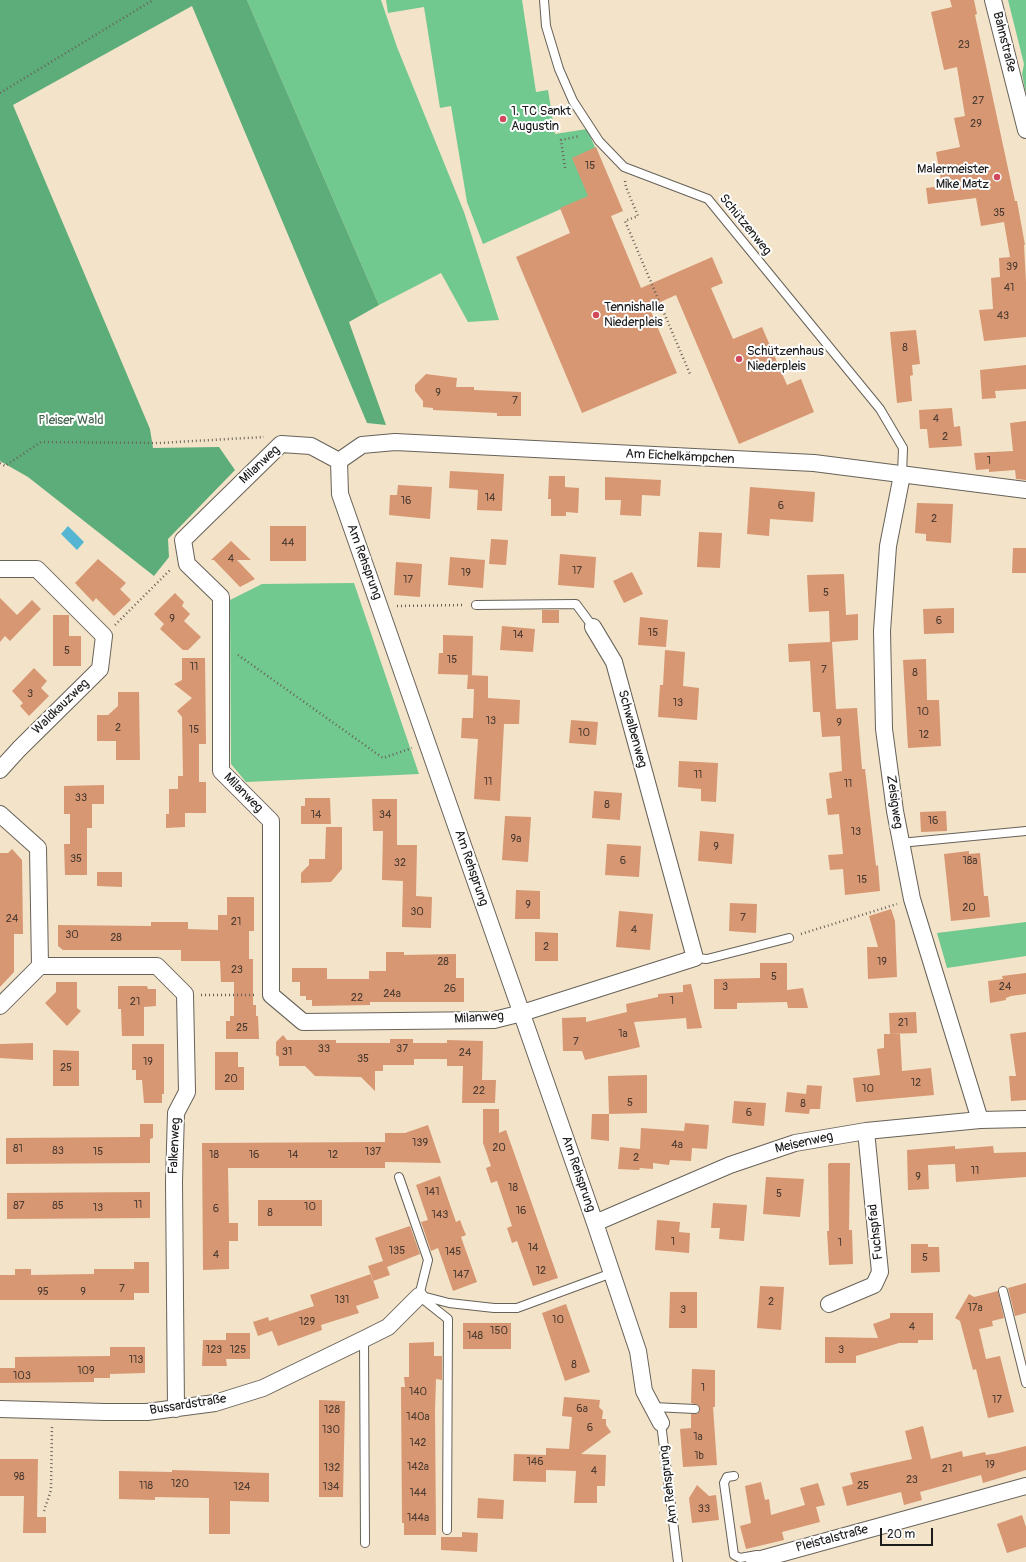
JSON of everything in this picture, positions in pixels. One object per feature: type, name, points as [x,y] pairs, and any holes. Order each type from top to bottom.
[{"type":"street","name":"Bahnstraße","points":[[993,0],[1026,130]]},
{"type":"street","name":"Am Eichelkämpchen","points":[[338,461],[362,445],[394,442],[814,463],[1026,490]]},
{"type":"street","name":"Milanweg","points":[[338,461],[311,446],[281,444],[184,540],[187,564],[221,597],[221,771],[271,821],[271,995],[303,1022],[494,1020],[522,1013]]},
{"type":"street","name":"Am Rehsprung","points":[[338,461],[340,494],[612,1273],[638,1351],[644,1391],[662,1423]]},
{"type":"street","name":"Zeisigweg","points":[[902,475],[888,546],[882,639],[884,729],[900,843],[912,899],[980,1120]]},
{"type":"street","points":[[0,569],[37,569],[104,636]]},
{"type":"street","name":"Schwalbenweg","points":[[593,627],[614,662],[695,958]]},
{"type":"street","name":"Waldkauzweg","points":[[0,770],[19,749],[100,669],[104,636]]},
{"type":"street","points":[[0,814],[38,848],[40,966]]},
{"type":"street","points":[[522,1013],[695,958]]},
{"type":"street","points":[[0,1006],[40,966],[157,966],[185,994]]},
{"type":"street","name":"Falkenweg","points":[[176,1409],[174,1181],[176,1113],[187,1092],[185,994]]},
{"type":"street","name":"Meisenweg","points":[[595,1223],[737,1162],[795,1143],[866,1131],[980,1120],[1026,1119]]},
{"type":"street","name":"Fuchspfad","points":[[829,1304],[874,1285],[880,1272],[866,1131]]},
{"type":"street","name":"Bussardstraße","points":[[0,1409],[105,1412],[176,1409],[215,1403],[263,1388],[388,1327],[419,1296]]},
{"type":"street","name":"Pleistalstraße","points":[[758,1560],[1026,1486]]},
{"type":"lane","name":"Schützenweg","points":[[544,0],[546,26],[559,69],[573,101],[593,133],[624,167],[708,198],[880,410],[903,448],[902,475]]},
{"type":"lane","name":"Schwalbenweg","points":[[476,605],[576,604],[593,627]]},
{"type":"lane","points":[[900,843],[1026,831]]},
{"type":"lane","points":[[695,958],[707,959],[789,938]]},
{"type":"lane","points":[[399,1177],[428,1260],[419,1296]]},
{"type":"lane","points":[[419,1296],[449,1303],[494,1308],[517,1308],[612,1273]]},
{"type":"lane","points":[[1003,1291],[1026,1383]]},
{"type":"lane","points":[[419,1296],[448,1319],[447,1530]]},
{"type":"lane","points":[[364,1339],[365,1543]]},
{"type":"lane","points":[[653,1407],[695,1409]]},
{"type":"lane","name":"Am Rehsprung","points":[[662,1423],[678,1562]]},
{"type":"lane","points":[[734,1476],[727,1477],[724,1483],[734,1555],[740,1558],[756,1555],[758,1560]]},
{"type":"path","points":[[0,93],[153,0]]},
{"type":"path","points":[[565,168],[561,140],[593,133]]},
{"type":"path","points":[[624,167],[626,187],[638,216],[625,221],[690,374]]},
{"type":"path","points":[[0,463],[5,466],[41,442],[159,443],[267,437]]},
{"type":"path","points":[[104,636],[173,567]]},
{"type":"path","points":[[380,606],[476,605]]},
{"type":"path","points":[[221,643],[383,758],[427,742]]},
{"type":"path","points":[[789,938],[912,899]]},
{"type":"path","points":[[185,994],[271,995]]},
{"type":"path","points":[[44,1511],[51,1490],[52,1411]]},
{"type":"green space","name":"Pleiser Wald","points":[[0,0],[247,0],[379,305],[349,322],[386,425],[367,423],[192,6],[13,105],[150,429],[153,448],[219,447],[235,470],[168,539],[169,557],[154,576],[28,477],[0,461]]},
{"type":"green space","points":[[247,0],[381,0],[397,47],[464,212],[499,320],[468,322],[441,273],[379,305]]},
{"type":"green space","name":"1. TC Sankt Augustin","points":[[386,0],[522,0],[536,92],[548,90],[555,134],[587,129],[612,186],[483,244],[467,202],[451,106],[440,108],[424,7],[388,13]]},
{"type":"green space","points":[[1008,0],[1026,0],[1026,94],[1022,74],[1024,64]]},
{"type":"green space","points":[[354,583],[419,774],[246,782],[231,764],[230,600],[262,584]]},
{"type":"green space","points":[[1026,922],[1026,956],[947,968],[937,933]]},
{"type":"water","points":[[68,526],[84,542],[77,550],[61,534]]},
{"type":"building","points":[[950,0],[974,0],[977,14],[975,15],[1015,201],[1017,201],[1025,245],[1026,337],[984,341],[979,310],[993,309],[991,278],[1000,277],[999,258],[1010,257],[1004,222],[981,226],[976,198],[928,204],[926,188],[942,186],[936,152],[960,147],[954,118],[965,116],[957,67],[944,70],[931,12],[952,7]]},
{"type":"building","name":"Tennishalle Niederpleis","points":[[596,147],[623,211],[611,216],[641,288],[712,257],[723,283],[711,288],[733,339],[762,327],[787,385],[801,379],[814,412],[739,444],[676,295],[649,307],[677,373],[582,413],[516,257],[570,233],[560,208],[588,196],[572,158]]},
{"type":"building","points":[[916,330],[920,364],[912,365],[913,375],[910,376],[912,401],[897,403],[890,332]]},
{"type":"building","points":[[1026,365],[1026,389],[995,391],[996,398],[982,399],[980,370]]},
{"type":"building","points":[[426,374],[457,378],[456,387],[474,387],[474,390],[521,392],[521,416],[497,416],[497,413],[433,410],[433,408],[423,407],[423,401],[415,391],[415,385]]},
{"type":"building","points":[[952,408],[954,427],[960,426],[962,446],[929,448],[927,429],[920,429],[919,410]]},
{"type":"building","points":[[1026,421],[1026,480],[1016,479],[1015,470],[989,472],[989,469],[976,470],[974,453],[1013,451],[1010,423]]},
{"type":"building","points":[[450,471],[504,474],[502,511],[477,510],[478,490],[449,488]]},
{"type":"building","points":[[549,476],[565,476],[565,487],[579,488],[578,513],[566,512],[566,516],[551,516],[551,499],[548,499]]},
{"type":"building","points":[[605,477],[661,480],[660,496],[642,495],[641,516],[620,515],[621,500],[605,500]]},
{"type":"building","points":[[398,485],[432,487],[430,519],[389,515],[390,495],[397,495]]},
{"type":"building","points":[[750,487],[815,492],[813,522],[770,519],[769,536],[747,534]]},
{"type":"building","points":[[917,503],[953,504],[951,543],[926,541],[926,534],[915,533]]},
{"type":"building","points":[[270,526],[306,526],[306,561],[270,561]]},
{"type":"building","points":[[699,532],[722,533],[720,568],[697,567]]},
{"type":"building","points":[[491,539],[508,540],[506,565],[489,564]]},
{"type":"building","points":[[231,541],[251,560],[237,560],[255,579],[240,587],[214,560],[211,560]]},
{"type":"building","points":[[1013,548],[1026,548],[1026,573],[1012,573]]},
{"type":"building","points":[[560,554],[596,557],[594,588],[558,585]]},
{"type":"building","points":[[450,557],[485,560],[483,588],[448,585]]},
{"type":"building","points":[[98,559],[126,583],[120,589],[131,600],[114,616],[96,598],[93,602],[75,583]]},
{"type":"building","points":[[396,562],[422,564],[420,597],[394,595]]},
{"type":"building","points":[[632,572],[643,594],[624,603],[613,581]]},
{"type":"building","points":[[844,574],[846,615],[858,614],[858,640],[832,642],[836,709],[857,708],[862,769],[865,769],[880,891],[845,895],[843,869],[830,870],[828,855],[843,854],[839,814],[828,815],[826,799],[832,798],[829,773],[842,771],[840,736],[822,737],[820,712],[813,712],[810,661],[789,662],[788,644],[830,642],[829,611],[809,612],[807,575]]},
{"type":"building","points":[[175,593],[184,602],[182,606],[190,614],[184,621],[201,637],[188,650],[183,650],[160,629],[164,624],[154,614]]},
{"type":"building","points":[[0,598],[17,615],[32,600],[41,609],[10,641],[5,636],[0,642]]},
{"type":"building","points":[[954,608],[954,633],[924,634],[923,609]]},
{"type":"building","points":[[542,610],[559,610],[559,623],[542,623]]},
{"type":"building","points":[[53,615],[69,615],[69,636],[81,636],[81,666],[53,666]]},
{"type":"building","points":[[640,617],[668,620],[666,647],[638,645]]},
{"type":"building","points":[[502,626],[535,629],[533,652],[500,650]]},
{"type":"building","points":[[443,635],[473,636],[472,675],[438,674],[439,653],[443,653]]},
{"type":"building","points":[[665,650],[685,652],[683,686],[699,688],[697,720],[658,717],[660,685],[663,685]]},
{"type":"building","points":[[182,658],[205,658],[206,744],[199,744],[199,782],[206,782],[206,813],[185,813],[185,827],[166,828],[166,814],[169,814],[169,789],[178,789],[178,776],[183,776],[182,717],[177,711],[192,698],[174,684],[182,680]]},
{"type":"building","points":[[926,659],[927,700],[939,700],[941,746],[908,748],[903,660]]},
{"type":"building","points":[[34,668],[47,681],[41,688],[49,696],[29,716],[20,706],[23,703],[12,691]]},
{"type":"building","points":[[468,675],[488,676],[488,698],[520,700],[519,724],[504,724],[500,801],[474,799],[478,739],[461,738],[462,718],[473,718],[474,689],[467,689]]},
{"type":"building","points":[[118,692],[139,692],[140,760],[116,760],[116,741],[97,741],[97,715],[108,715],[118,706]]},
{"type":"building","points":[[571,720],[598,722],[596,745],[569,743]]},
{"type":"building","points":[[679,761],[718,763],[716,802],[701,801],[701,789],[678,787]]},
{"type":"building","points":[[104,785],[104,804],[92,804],[92,828],[87,828],[87,875],[65,875],[64,844],[70,844],[70,814],[64,814],[64,786]]},
{"type":"building","points":[[594,791],[622,793],[620,820],[592,818]]},
{"type":"building","points":[[305,798],[330,798],[331,824],[301,824],[301,806],[305,806]]},
{"type":"building","points":[[372,799],[397,799],[397,845],[417,845],[416,896],[432,897],[431,928],[402,927],[403,881],[382,880],[383,831],[373,831]]},
{"type":"building","points":[[946,811],[947,831],[921,832],[920,812]]},
{"type":"building","points":[[505,816],[531,817],[528,862],[502,860]]},
{"type":"building","points":[[326,827],[342,827],[342,869],[331,882],[301,883],[301,873],[309,865],[309,859],[325,859]]},
{"type":"building","points":[[700,831],[734,834],[732,864],[698,861]]},
{"type":"building","points":[[607,844],[641,846],[639,877],[605,875]]},
{"type":"building","points":[[12,849],[22,860],[23,934],[14,934],[14,972],[0,987],[0,853],[8,853]]},
{"type":"building","points":[[969,851],[969,854],[980,853],[984,896],[988,896],[990,917],[951,921],[944,854]]},
{"type":"building","points":[[97,872],[122,872],[122,887],[97,886]]},
{"type":"building","points":[[516,890],[540,891],[540,919],[515,919]]},
{"type":"building","points":[[227,897],[254,897],[254,931],[249,931],[249,959],[253,959],[253,1005],[256,1005],[256,1016],[258,1016],[259,1039],[226,1039],[226,1021],[230,1021],[230,1016],[234,1016],[234,982],[221,982],[220,961],[181,961],[181,950],[63,950],[58,946],[58,925],[151,926],[151,922],[188,922],[188,929],[218,930],[218,915],[227,915]]},
{"type":"building","points":[[730,903],[757,904],[756,933],[729,931]]},
{"type":"building","points":[[891,909],[895,921],[897,977],[868,979],[867,947],[878,947],[869,916]]},
{"type":"building","points":[[619,911],[653,914],[650,950],[616,947]]},
{"type":"building","points":[[535,932],[558,933],[558,961],[535,961]]},
{"type":"building","points":[[386,952],[404,952],[404,955],[456,954],[456,978],[464,978],[464,1002],[370,1002],[370,1005],[312,1006],[312,1000],[306,1000],[306,996],[300,996],[300,982],[292,982],[292,968],[327,968],[327,979],[369,979],[369,971],[386,971]]},
{"type":"building","points":[[760,963],[787,963],[787,990],[803,988],[808,1008],[788,1008],[787,1002],[737,1003],[737,1009],[714,1009],[714,979],[760,978]]},
{"type":"building","points":[[1026,973],[1026,994],[1011,996],[1006,998],[1006,1000],[990,1003],[988,981],[1003,979],[1002,976]]},
{"type":"building","points":[[56,982],[77,982],[77,1008],[81,1011],[67,1026],[45,1003],[56,992]]},
{"type":"building","points":[[691,984],[702,1028],[687,1029],[686,1018],[634,1022],[640,1047],[585,1060],[582,1051],[563,1051],[562,1018],[586,1017],[586,1022],[627,1012],[626,1004],[658,997],[658,994],[683,992],[683,985]]},
{"type":"building","points":[[118,986],[147,986],[148,989],[156,989],[156,1006],[144,1007],[144,1036],[122,1036],[121,1009],[118,1009]]},
{"type":"building","points":[[916,1012],[917,1033],[890,1034],[889,1013]]},
{"type":"building","points":[[1026,1032],[1026,1100],[1011,1101],[1009,1076],[1016,1076],[1010,1034]]},
{"type":"building","points":[[884,1034],[900,1034],[902,1071],[931,1068],[934,1095],[856,1102],[853,1078],[880,1075],[877,1049],[884,1048]]},
{"type":"building","points":[[283,1035],[287,1040],[336,1040],[336,1043],[390,1043],[390,1039],[413,1039],[413,1043],[447,1043],[447,1040],[483,1041],[482,1080],[496,1080],[495,1103],[462,1103],[463,1066],[447,1066],[447,1059],[414,1059],[414,1065],[383,1065],[383,1071],[375,1071],[375,1091],[361,1077],[315,1076],[305,1066],[279,1066],[279,1057],[276,1055],[276,1042]]},
{"type":"building","points":[[33,1043],[33,1060],[0,1058],[0,1044]]},
{"type":"building","points":[[132,1044],[164,1044],[164,1094],[162,1094],[162,1103],[144,1103],[142,1080],[136,1080],[136,1070],[132,1070]]},
{"type":"building","points":[[53,1050],[79,1051],[79,1086],[53,1086]]},
{"type":"building","points":[[215,1052],[238,1052],[238,1067],[244,1067],[244,1090],[215,1090]]},
{"type":"building","points":[[647,1075],[647,1113],[609,1114],[608,1076]]},
{"type":"building","points":[[807,1085],[822,1086],[820,1109],[810,1109],[809,1114],[785,1112],[787,1092],[806,1094]]},
{"type":"building","points":[[734,1101],[766,1103],[764,1126],[732,1123]]},
{"type":"building","points":[[483,1109],[499,1109],[499,1133],[506,1130],[558,1278],[533,1286],[517,1241],[512,1243],[507,1228],[512,1226],[497,1181],[491,1183],[486,1168],[491,1166],[483,1143]]},
{"type":"building","points":[[592,1114],[609,1114],[609,1141],[591,1139]]},
{"type":"building","points":[[685,1123],[709,1125],[707,1149],[692,1148],[691,1161],[670,1160],[669,1165],[653,1163],[653,1169],[618,1169],[620,1147],[640,1149],[641,1128],[684,1131]]},
{"type":"building","points":[[140,1124],[153,1124],[153,1138],[150,1139],[150,1163],[6,1164],[6,1138],[140,1137]]},
{"type":"building","points":[[428,1125],[441,1163],[385,1162],[385,1168],[228,1168],[229,1223],[238,1223],[238,1241],[229,1241],[229,1269],[203,1270],[202,1143],[385,1142],[385,1133],[405,1133]]},
{"type":"building","points":[[955,1146],[955,1149],[993,1146],[994,1153],[1026,1152],[1026,1177],[956,1182],[955,1164],[928,1165],[929,1189],[908,1190],[907,1150]]},
{"type":"building","points":[[829,1163],[850,1163],[849,1230],[852,1230],[853,1264],[829,1265],[827,1231],[829,1231]]},
{"type":"building","points":[[440,1176],[456,1222],[460,1220],[466,1235],[461,1237],[477,1282],[453,1291],[438,1248],[431,1251],[421,1222],[428,1220],[416,1185]]},
{"type":"building","points":[[766,1177],[804,1179],[800,1217],[763,1214]]},
{"type":"building","points":[[150,1192],[150,1218],[7,1219],[7,1193]]},
{"type":"building","points":[[258,1200],[322,1200],[322,1226],[258,1226]]},
{"type":"building","points":[[713,1203],[747,1205],[744,1241],[719,1239],[720,1228],[711,1228]]},
{"type":"building","points":[[657,1220],[680,1222],[679,1232],[690,1233],[689,1253],[655,1250]]},
{"type":"building","points":[[410,1226],[420,1254],[387,1267],[390,1275],[373,1281],[368,1266],[383,1261],[375,1238]]},
{"type":"building","points":[[911,1244],[928,1244],[928,1247],[939,1247],[940,1272],[911,1273]]},
{"type":"building","points":[[134,1262],[149,1262],[149,1293],[134,1293],[134,1300],[0,1300],[0,1275],[15,1275],[15,1269],[31,1269],[31,1275],[94,1274],[94,1269],[134,1269]]},
{"type":"building","points":[[371,1274],[379,1298],[356,1306],[359,1313],[321,1325],[322,1330],[278,1346],[272,1331],[258,1336],[253,1322],[268,1317],[269,1321],[314,1306],[310,1295]]},
{"type":"building","points":[[1026,1283],[1026,1313],[1015,1316],[1008,1288]]},
{"type":"building","points":[[760,1286],[784,1287],[781,1330],[757,1328]]},
{"type":"building","points":[[998,1291],[1004,1318],[992,1321],[993,1326],[979,1329],[986,1359],[1000,1356],[1014,1412],[988,1418],[976,1369],[973,1370],[960,1321],[955,1318],[969,1294],[974,1297]]},
{"type":"building","points":[[670,1292],[697,1292],[697,1328],[669,1328]]},
{"type":"building","points":[[566,1304],[590,1372],[565,1381],[542,1313]]},
{"type":"building","points":[[890,1313],[933,1313],[933,1340],[918,1340],[918,1343],[899,1343],[856,1356],[856,1363],[825,1363],[825,1337],[878,1338],[873,1324],[890,1318]]},
{"type":"building","points":[[463,1323],[511,1323],[511,1349],[463,1349]]},
{"type":"building","points":[[226,1333],[250,1333],[250,1359],[226,1359],[227,1366],[202,1366],[203,1340],[226,1340]]},
{"type":"building","points":[[434,1342],[434,1356],[442,1356],[442,1380],[436,1379],[436,1535],[404,1535],[404,1523],[402,1523],[401,1387],[405,1387],[404,1377],[409,1377],[409,1343]]},
{"type":"building","points":[[110,1347],[145,1347],[145,1373],[110,1374],[110,1378],[94,1378],[94,1382],[0,1383],[0,1368],[15,1368],[15,1357],[110,1356]]},
{"type":"building","points":[[692,1369],[715,1370],[715,1407],[713,1407],[717,1465],[683,1467],[680,1429],[691,1428],[691,1414],[697,1414],[700,1410],[698,1405],[691,1403]]},
{"type":"building","points":[[564,1397],[600,1400],[599,1407],[603,1411],[602,1419],[606,1419],[606,1425],[611,1432],[581,1454],[606,1455],[605,1486],[597,1486],[597,1503],[574,1503],[576,1471],[546,1470],[546,1482],[513,1481],[514,1454],[546,1455],[546,1448],[569,1449],[572,1417],[562,1416]]},
{"type":"building","points":[[319,1400],[345,1401],[343,1497],[319,1497]]},
{"type":"building","points":[[923,1426],[931,1459],[962,1451],[963,1457],[985,1452],[986,1455],[998,1453],[1026,1446],[1026,1470],[983,1483],[981,1475],[920,1492],[922,1500],[904,1505],[901,1492],[847,1506],[842,1487],[853,1484],[850,1473],[912,1459],[905,1431]]},
{"type":"building","points":[[0,1459],[38,1459],[37,1517],[46,1517],[46,1533],[23,1533],[24,1496],[0,1496]]},
{"type":"building","points":[[172,1470],[269,1473],[269,1502],[230,1501],[230,1534],[209,1534],[209,1498],[155,1497],[155,1500],[119,1499],[119,1471],[172,1472]]},
{"type":"building","points":[[761,1482],[765,1500],[769,1499],[771,1515],[805,1505],[800,1488],[818,1483],[825,1505],[816,1507],[820,1522],[782,1532],[784,1540],[746,1549],[740,1526],[751,1523],[745,1486]]},
{"type":"building","points":[[697,1485],[709,1496],[716,1495],[719,1520],[692,1523],[689,1498]]},
{"type":"building","points":[[478,1498],[504,1500],[503,1519],[477,1518]]},
{"type":"building","points":[[1022,1515],[1026,1527],[1026,1547],[1007,1553],[997,1524]]},
{"type":"building","points":[[462,1532],[478,1533],[477,1552],[441,1550],[441,1537],[462,1537]]},
{"type":"place","name":"1. TC Sankt Augustin","points":[[503,119]]},
{"type":"place","name":"Malermeister Mike Matz","points":[[997,177]]},
{"type":"place","name":"Tennishalle Niederpleis","points":[[596,315]]},
{"type":"place","name":"Schützenhaus Niederpleis","points":[[739,359]]}]
